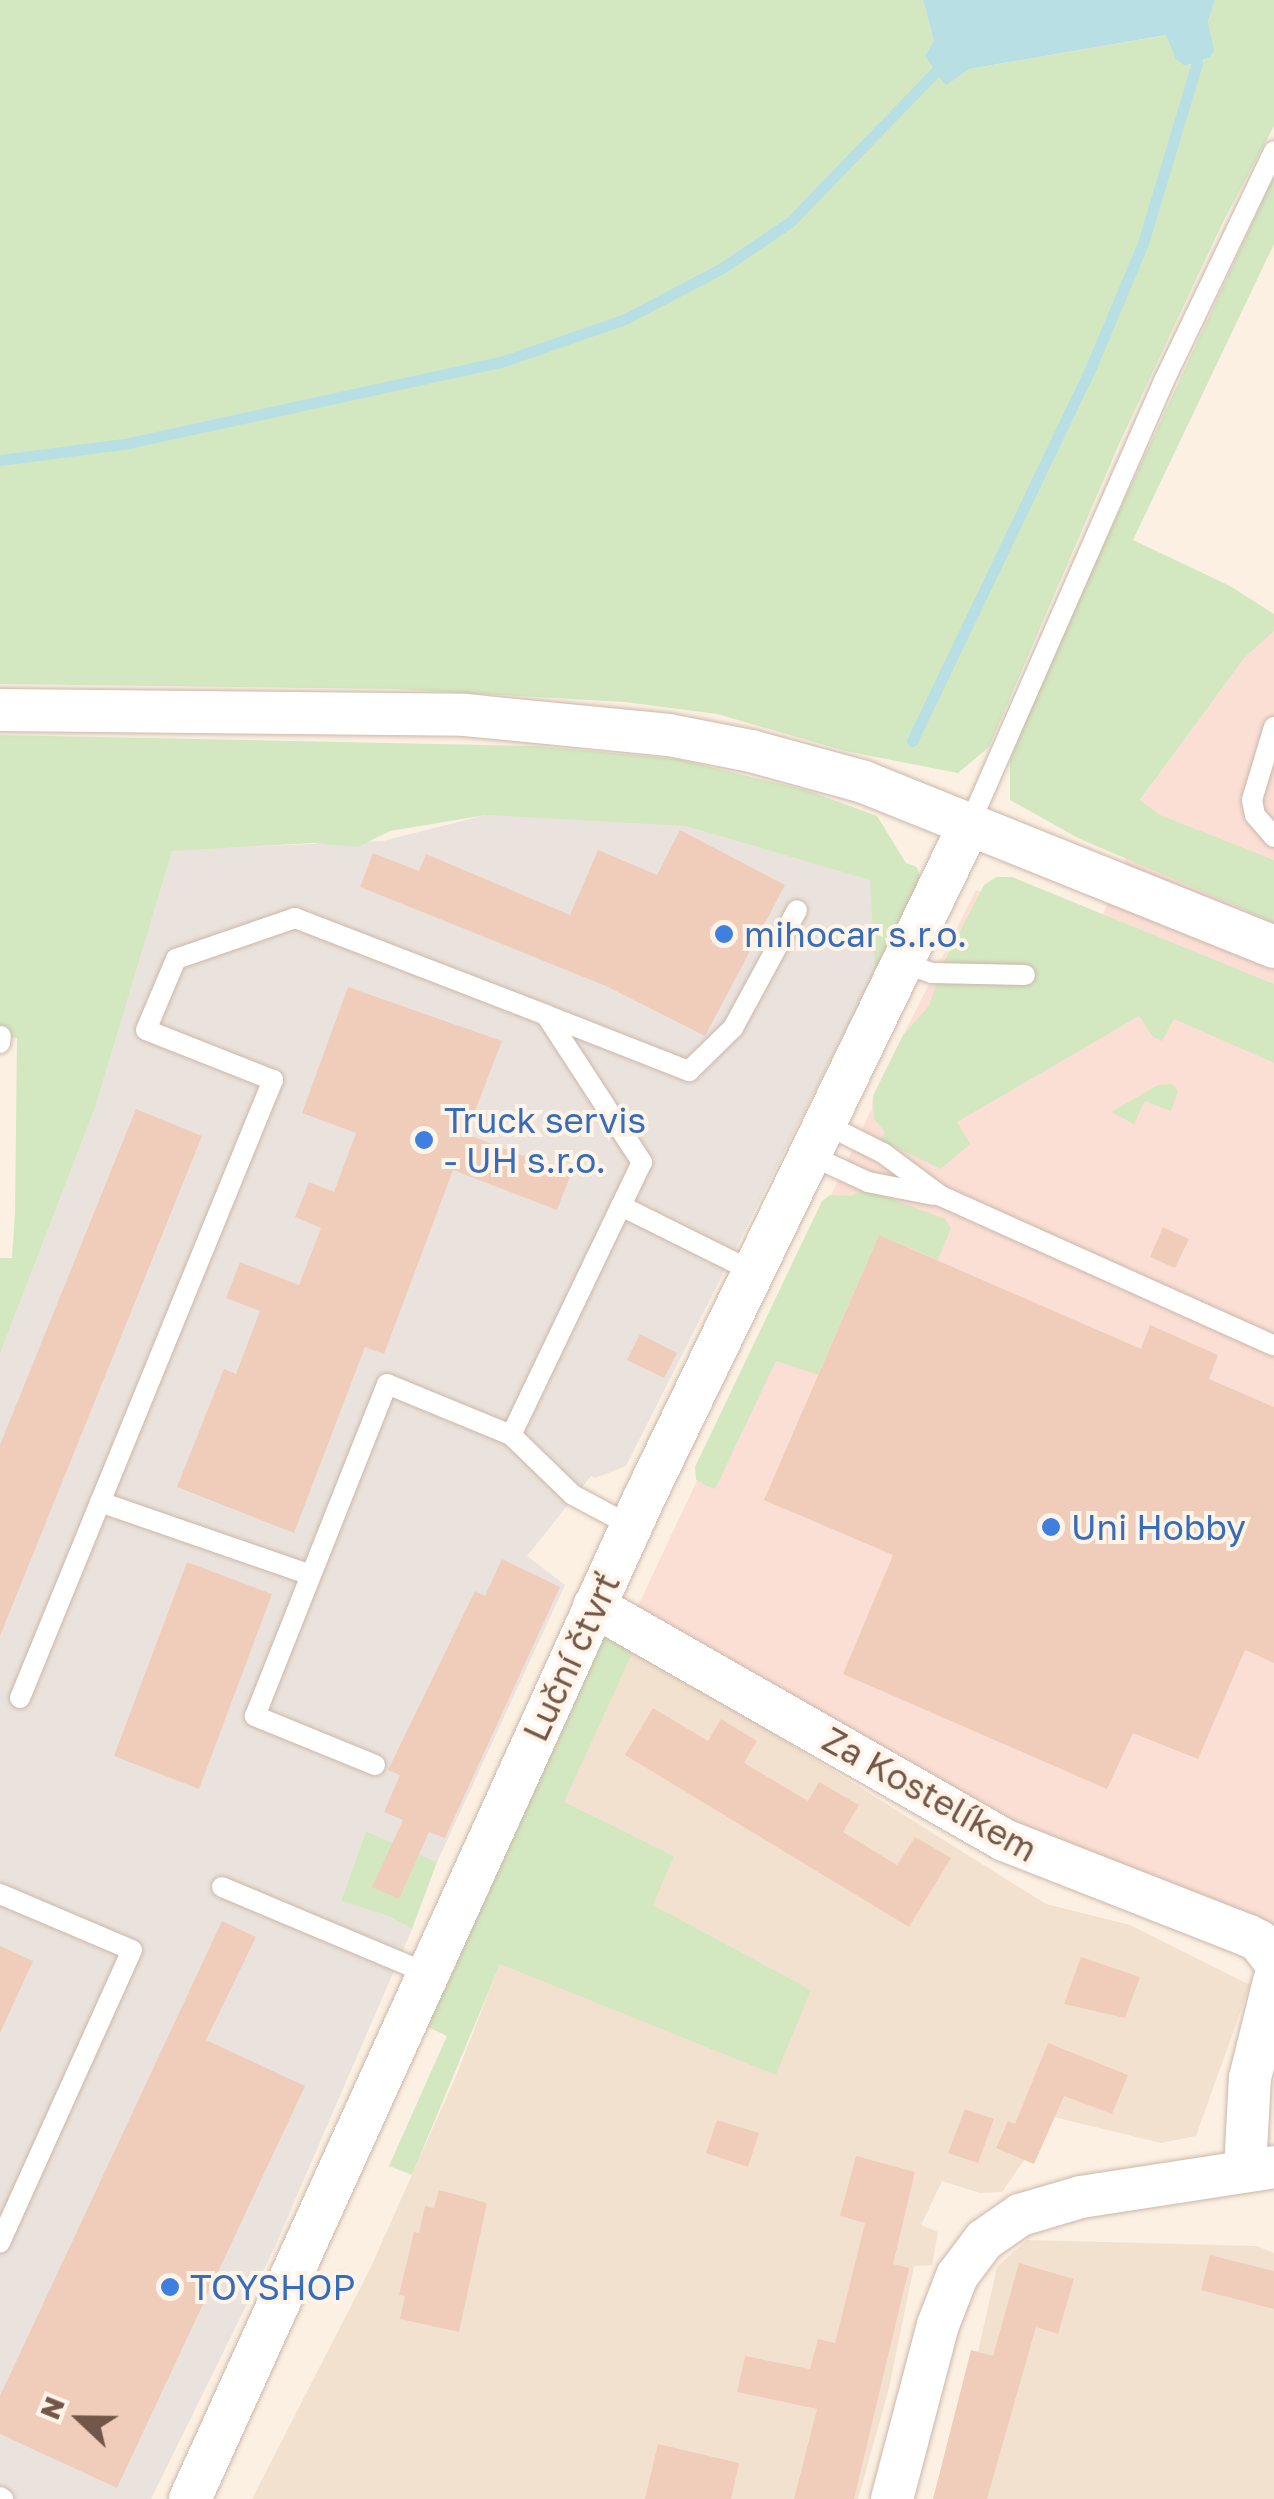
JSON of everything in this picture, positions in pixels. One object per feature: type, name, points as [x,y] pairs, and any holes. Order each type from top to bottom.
[{"type":"street","points":[[0,710],[465,715],[586,724],[752,751],[864,782],[1274,946]]},
{"type":"street","name":"Luční čtvrť","points":[[190,2499],[631,1526],[970,823]]},
{"type":"street","name":"Za Kostelíkem","points":[[594,1606],[1004,1840],[1246,1935],[1259,1941],[1274,1961]]},
{"type":"street","points":[[892,2499],[938,2326],[956,2276],[984,2240],[1020,2215],[1081,2197],[1259,2168],[1250,2078],[1274,1981]]},
{"type":"lane","points":[[970,823],[1164,383],[1274,151]]},
{"type":"lane","points":[[1274,727],[1252,800],[1254,815],[1274,837]]},
{"type":"lane","points":[[20,1698],[273,1080],[146,1030],[176,959],[295,918],[689,1071],[733,1028],[797,910]]},
{"type":"lane","points":[[903,963],[932,973],[1025,975]]},
{"type":"lane","points":[[511,1435],[642,1162],[546,1015]]},
{"type":"lane","points":[[0,1044],[1,1036]]},
{"type":"lane","points":[[818,1139],[868,1182],[940,1196],[1274,1346]]},
{"type":"lane","points":[[818,1139],[884,1153],[940,1196]]},
{"type":"lane","points":[[621,1206],[752,1271]]},
{"type":"lane","points":[[374,1765],[256,1716],[387,1384],[511,1435],[573,1495],[631,1526]]},
{"type":"lane","points":[[100,1502],[311,1575]]},
{"type":"lane","points":[[222,1887],[427,1974]]},
{"type":"lane","points":[[0,1894],[132,1950],[0,2243]]},
{"type":"shaded area","points":[[1274,628],[1274,1934],[1071,1854],[638,1606],[872,1108],[873,1096],[976,890],[1097,929],[1125,860],[1160,816],[1140,801],[1243,657]]},
{"type":"shaded area","points":[[486,815],[608,818],[685,826],[871,880],[875,972],[626,1466],[595,1478],[591,1476],[527,1556],[565,1585],[437,1862],[366,1831],[341,1901],[388,1916],[412,1929],[273,2251],[151,2499],[0,2499],[0,1354],[95,1108],[172,850],[383,841]]},
{"type":"shaded area","points":[[633,1652],[743,1714],[1046,1904],[1130,1925],[1250,1985],[1196,2136],[1161,2143],[1054,2117],[1002,2192],[980,2193],[942,2181],[921,2225],[938,2232],[932,2265],[914,2266],[889,2388],[858,2499],[252,2499],[370,2269],[456,2076],[563,1802]]},
{"type":"shaded area","points":[[1027,2240],[1257,2246],[1274,2253],[1274,2499],[945,2499],[997,2267]]},
{"type":"green space","points":[[0,0],[923,0],[946,86],[969,69],[1167,35],[1185,66],[1197,63],[1209,58],[1213,47],[1208,21],[1215,0],[1274,0],[1274,126],[1222,224],[1119,444],[989,747],[958,773],[845,751],[717,714],[625,702],[394,689],[0,684]]},
{"type":"green space","points":[[1274,176],[1274,244],[1133,540],[1230,586],[1274,614],[1274,631],[1244,658],[1140,800],[1160,815],[1274,860],[1274,922],[1078,838],[1010,800],[1010,760],[1043,676]]},
{"type":"green space","points":[[0,735],[537,746],[677,759],[806,790],[877,816],[906,863],[917,867],[920,878],[875,972],[870,880],[685,826],[486,815],[390,831],[358,847],[313,843],[172,851],[95,1108],[0,1354],[0,1258],[12,1258],[15,1213],[17,1038],[0,1036]]},
{"type":"green space","points":[[996,877],[1012,877],[1274,984],[1274,1063],[1174,1019],[1162,1041],[1153,1037],[1139,1016],[957,1122],[970,1144],[941,1169],[880,1140],[885,1132],[874,1119],[873,1096],[903,1035],[929,1006],[944,962],[984,885]]},
{"type":"green space","points":[[1172,1084],[1178,1091],[1171,1111],[1145,1101],[1134,1124],[1111,1112],[1158,1085]]},
{"type":"green space","points":[[865,1189],[945,1219],[951,1228],[938,1260],[879,1235],[818,1375],[776,1361],[715,1489],[696,1480],[695,1467],[822,1201],[830,1195],[851,1196]]},
{"type":"green space","points":[[601,1635],[633,1652],[564,1802],[674,1856],[653,1905],[811,1990],[776,2075],[500,1964],[412,2175],[389,2166],[447,2036],[419,2023]]},
{"type":"green space","points":[[366,1831],[437,1862],[412,1929],[388,1916],[341,1901]]},
{"type":"water","points":[[923,0],[1215,0],[1208,21],[1214,50],[1209,58],[1185,66],[1176,59],[1166,35],[969,69],[946,86],[925,56],[934,41]]},
{"type":"building","points":[[680,830],[785,885],[705,1036],[606,986],[360,887],[373,853],[419,871],[426,854],[570,915],[598,850],[657,875]]},
{"type":"building","points":[[348,987],[502,1041],[466,1134],[571,1174],[557,1210],[453,1170],[384,1354],[365,1347],[294,1533],[177,1487],[224,1369],[236,1374],[260,1311],[226,1298],[240,1262],[299,1285],[321,1228],[295,1217],[309,1182],[334,1192],[356,1133],[302,1113]]},
{"type":"building","points":[[136,1109],[202,1136],[0,1636],[0,1445]]},
{"type":"building","points":[[1163,1227],[1189,1239],[1175,1268],[1150,1257]]},
{"type":"building","name":"Uni Hobby","points":[[879,1235],[1141,1349],[1150,1325],[1218,1355],[1209,1379],[1274,1407],[1274,1663],[1245,1650],[1198,1759],[1133,1733],[1107,1789],[843,1674],[893,1555],[764,1500]]},
{"type":"building","points":[[640,1334],[677,1353],[664,1378],[627,1360]]},
{"type":"building","points":[[502,1559],[560,1587],[445,1838],[429,1832],[399,1899],[372,1887],[403,1820],[384,1812],[400,1775],[388,1770],[475,1591],[485,1596]]},
{"type":"building","points":[[187,1562],[272,1594],[199,1789],[114,1756]]},
{"type":"building","points":[[653,1708],[708,1741],[721,1719],[757,1741],[744,1763],[808,1801],[819,1782],[859,1805],[843,1832],[897,1865],[915,1837],[951,1858],[909,1927],[625,1755]]},
{"type":"building","points":[[222,1921],[256,1937],[206,2040],[305,2086],[117,2488],[0,2434],[0,2396]]},
{"type":"building","points":[[0,1946],[33,1961],[0,2033]]},
{"type":"building","points":[[1081,1957],[1140,1977],[1125,2018],[1064,2004]]},
{"type":"building","points":[[1048,2043],[1128,2075],[1112,2114],[1064,2096],[1034,2164],[996,2148],[1008,2121],[1015,2124]]},
{"type":"building","points":[[965,2109],[994,2119],[978,2163],[948,2153]]},
{"type":"building","points":[[717,2120],[759,2133],[748,2167],[706,2153]]},
{"type":"building","points":[[856,2156],[915,2172],[893,2264],[909,2268],[854,2499],[794,2499],[817,2409],[737,2392],[745,2356],[810,2369],[818,2339],[835,2343],[865,2223],[840,2216]]},
{"type":"building","points":[[439,2190],[487,2203],[459,2332],[400,2319],[405,2296],[399,2295],[414,2232],[419,2233],[425,2206],[434,2208]]},
{"type":"building","points":[[1210,2255],[1274,2271],[1274,2309],[1201,2290]]},
{"type":"building","points":[[1019,2263],[1074,2279],[1058,2334],[1036,2327],[987,2499],[933,2499],[971,2350],[993,2356]]},
{"type":"building","points":[[658,2444],[739,2463],[731,2499],[645,2499]]},
{"type":"waterway","points":[[912,741],[1091,367],[1143,243],[1197,63],[1193,50]]},
{"type":"waterway","points":[[0,460],[124,444],[504,361],[625,319],[722,268],[790,222],[944,63]]},
{"type":"place","name":"mihocar s.r.o.","points":[[724,934]]},
{"type":"place","name":"Truck servis - UH s.r.o.","points":[[424,1140]]},
{"type":"place","name":"Uni Hobby","points":[[1051,1527]]},
{"type":"place","name":"TOYSHOP","points":[[170,2287]]}]
